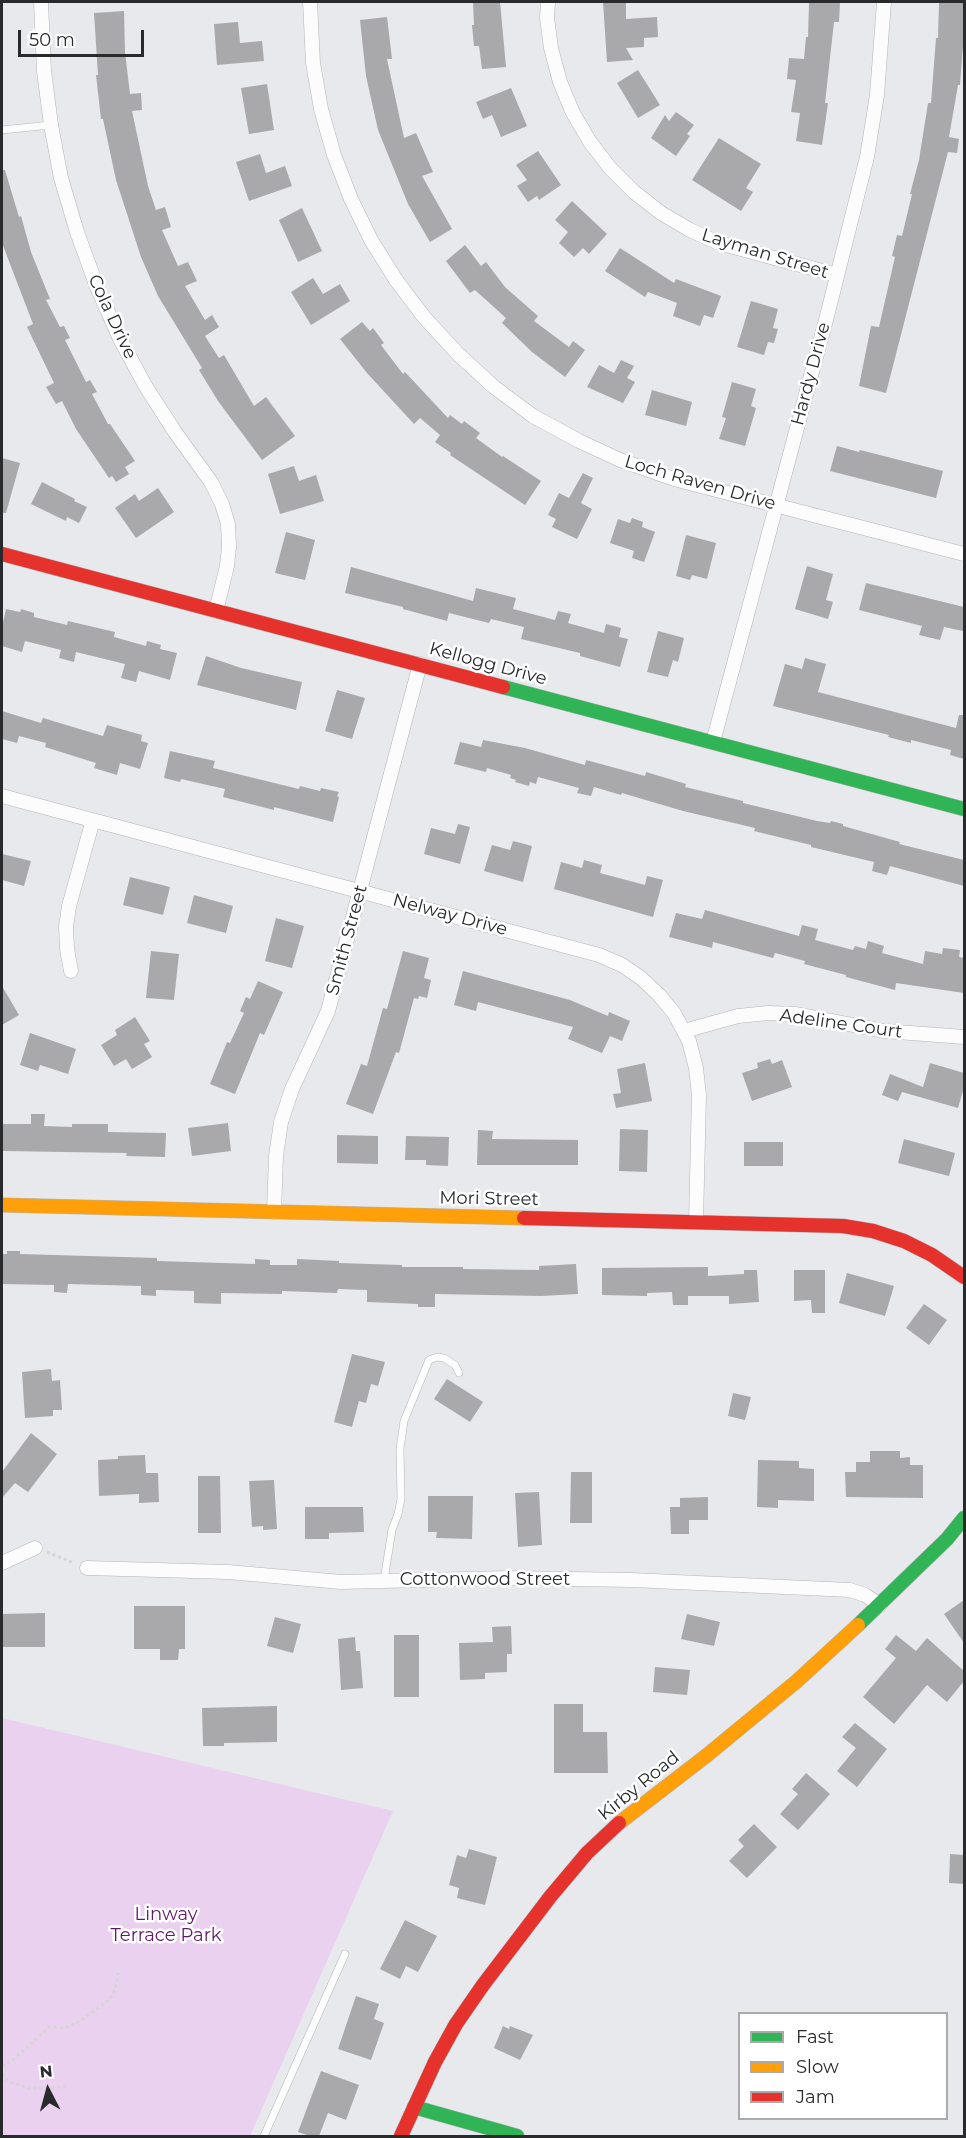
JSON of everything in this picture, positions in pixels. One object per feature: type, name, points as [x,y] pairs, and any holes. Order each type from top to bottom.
[{"type":"street","name":"Cola Drive","points":[[41,2],[44,71],[51,126],[61,178],[76,232],[120,339],[146,387],[211,482],[222,504],[228,524],[227,566],[216,611]]},
{"type":"street","name":"Loch Raven Drive","points":[[310,2],[313,63],[321,109],[334,155],[351,199],[371,240],[396,280],[424,317],[458,354],[494,387],[525,410],[579,441],[620,460],[674,479],[964,554]]},
{"type":"street","name":"Layman Street","points":[[548,2],[547,18],[551,48],[560,82],[573,113],[590,142],[610,168],[634,192],[661,213],[719,243],[837,275]]},
{"type":"street","name":"Hardy Drive","points":[[713,742],[837,275],[868,147],[877,95],[884,2]]},
{"type":"street","name":"Kellogg Drive","points":[[2,554],[964,809]]},
{"type":"street","name":"Smith Street","points":[[274,1212],[276,1156],[281,1122],[292,1089],[327,1011],[420,664]]},
{"type":"street","name":"Nelway Drive","points":[[2,796],[607,958],[622,965],[653,989],[674,1013],[684,1031],[696,1068],[699,1095],[696,1222]]},
{"type":"street","points":[[71,970],[66,927],[69,906],[93,820]]},
{"type":"street","name":"Adeline Court","points":[[684,1031],[738,1016],[768,1013],[796,1014],[884,1031],[964,1037]]},
{"type":"street","name":"Mori Street","points":[[2,1205],[843,1226],[904,1241],[932,1255],[964,1277]]},
{"type":"street","name":"Kirby Road","points":[[400,2136],[456,2024],[543,1906],[587,1853],[618,1824],[797,1681],[880,1605],[947,1539],[964,1518]]},
{"type":"street","points":[[2,1563],[35,1548]]},
{"type":"street","name":"Cottonwood Street","points":[[87,1568],[228,1572],[341,1582],[509,1578],[621,1580],[850,1590],[865,1595],[880,1605]]},
{"type":"street","points":[[414,2107],[517,2136]]},
{"type":"lane","points":[[2,130],[51,126]]},
{"type":"lane","points":[[384,1580],[392,1530],[401,1499],[400,1449],[405,1421],[429,1360],[437,1357],[444,1358],[455,1365],[459,1373]]},
{"type":"lane","points":[[264,2136],[345,1954]]},
{"type":"path","points":[[35,1548],[70,1562]]},
{"type":"path","points":[[2,2066],[14,2059],[49,2027],[65,2028],[78,2022],[108,2001],[115,1990],[119,1969]]},
{"type":"path","points":[[2,2074],[9,2082],[28,2088],[66,2086]]},
{"type":"green space","name":"Linway Terrace Park","points":[[2,1718],[393,1811],[250,2136],[2,2136]]},
{"type":"building","points":[[473,2],[500,2],[506,67],[482,69],[479,46],[474,46]]},
{"type":"building","points":[[603,2],[626,2],[626,19],[657,17],[658,37],[644,38],[644,47],[626,48],[633,60],[607,62]]},
{"type":"building","points":[[809,2],[840,2],[839,22],[834,22],[825,103],[828,103],[822,145],[796,141],[800,113],[791,112],[796,80],[787,79],[789,58],[804,59],[806,37],[808,37]]},
{"type":"building","points":[[939,2],[964,2],[960,85],[958,85],[949,137],[959,139],[957,153],[948,152],[886,393],[859,386],[871,326],[879,327],[895,257],[892,256],[897,235],[902,236],[919,160],[928,103],[931,103],[936,38],[938,38]]},
{"type":"building","points":[[124,11],[125,52],[130,94],[141,93],[142,110],[132,111],[148,186],[156,210],[165,207],[171,227],[162,230],[178,266],[188,262],[197,281],[185,286],[205,320],[212,315],[219,327],[205,336],[219,358],[224,355],[254,406],[266,397],[295,436],[262,460],[218,401],[199,370],[202,368],[158,296],[141,257],[116,180],[103,119],[101,119],[96,75],[98,75],[94,13]]},
{"type":"building","points":[[387,17],[392,59],[387,59],[404,138],[416,133],[433,172],[422,176],[452,229],[430,242],[408,204],[378,130],[366,76],[360,20]]},
{"type":"building","points":[[238,22],[240,43],[262,41],[264,61],[217,65],[214,24]]},
{"type":"building","points":[[638,70],[660,105],[638,118],[617,83]]},
{"type":"building","points":[[267,84],[274,130],[249,134],[241,88]]},
{"type":"building","points":[[511,88],[527,126],[501,137],[492,115],[483,119],[476,102]]},
{"type":"building","points":[[676,112],[694,125],[687,134],[690,136],[676,156],[651,138],[665,115],[669,121]]},
{"type":"building","points":[[719,138],[761,164],[746,188],[753,192],[741,211],[692,180]]},
{"type":"building","points":[[538,151],[561,185],[539,200],[537,196],[528,202],[517,186],[527,180],[516,165]]},
{"type":"building","points":[[260,154],[266,173],[285,166],[292,186],[249,201],[236,162]]},
{"type":"building","points":[[2,170],[5,170],[31,252],[50,299],[46,300],[60,327],[64,326],[70,338],[65,340],[86,382],[90,380],[97,392],[92,394],[108,424],[135,461],[125,467],[129,474],[116,482],[112,476],[109,478],[76,429],[62,401],[56,404],[46,387],[54,383],[27,327],[33,324],[2,243]]},
{"type":"building","points":[[572,201],[607,234],[589,254],[583,248],[574,257],[559,243],[568,232],[555,220]]},
{"type":"building","points":[[302,208],[322,251],[298,262],[279,220]]},
{"type":"building","points":[[465,245],[481,266],[486,262],[505,287],[538,316],[534,321],[569,347],[573,341],[585,350],[565,377],[532,352],[502,323],[506,318],[475,290],[470,293],[446,261]]},
{"type":"building","points":[[620,248],[674,283],[676,279],[721,296],[713,318],[704,315],[700,326],[673,316],[677,303],[648,292],[645,297],[605,271]]},
{"type":"building","points":[[313,278],[323,294],[340,284],[350,301],[311,325],[291,292]]},
{"type":"building","points":[[751,301],[778,309],[773,328],[778,329],[774,343],[768,342],[764,355],[737,347]]},
{"type":"building","points":[[362,322],[370,331],[373,328],[384,343],[381,345],[403,374],[405,372],[448,418],[450,415],[462,424],[464,421],[480,433],[476,438],[541,481],[525,505],[450,455],[451,453],[435,442],[440,435],[420,418],[414,424],[367,373],[340,339]]},
{"type":"building","points":[[621,360],[634,366],[627,378],[635,382],[623,403],[587,387],[599,365],[614,373]]},
{"type":"building","points":[[732,382],[756,389],[751,406],[756,408],[745,446],[719,439],[726,418],[722,417]]},
{"type":"building","points":[[652,390],[692,402],[686,426],[645,415]]},
{"type":"building","points":[[837,446],[943,471],[936,498],[830,471]]},
{"type":"building","points":[[2,458],[20,463],[6,513],[2,513]]},
{"type":"building","points":[[294,466],[299,481],[316,475],[324,501],[280,514],[268,474]]},
{"type":"building","points":[[583,473],[593,478],[581,503],[592,509],[577,539],[552,527],[556,519],[548,515],[559,493],[569,498]]},
{"type":"building","points":[[42,482],[87,507],[79,523],[67,517],[66,521],[31,504]]},
{"type":"building","points":[[158,488],[174,512],[136,538],[115,508],[135,494],[139,501]]},
{"type":"building","points":[[632,518],[643,522],[642,527],[655,532],[644,562],[632,558],[634,551],[610,543],[618,519],[630,523]]},
{"type":"building","points":[[286,532],[315,540],[305,580],[275,573]]},
{"type":"building","points":[[686,535],[716,543],[707,579],[692,575],[690,580],[676,576]]},
{"type":"building","points":[[807,566],[833,574],[826,600],[833,602],[828,619],[795,609]]},
{"type":"building","points":[[351,567],[473,601],[476,588],[516,598],[513,609],[555,620],[558,611],[571,614],[568,623],[604,633],[606,624],[621,628],[619,637],[628,639],[620,667],[580,656],[580,653],[521,639],[524,627],[491,619],[489,623],[449,613],[447,621],[403,609],[403,607],[345,593]]},
{"type":"building","points":[[866,583],[964,607],[963,631],[944,627],[940,640],[919,635],[922,626],[859,610]]},
{"type":"building","points":[[6,609],[20,612],[21,609],[34,613],[34,617],[67,625],[68,621],[115,632],[114,637],[146,646],[147,641],[161,645],[160,649],[177,653],[170,680],[139,671],[136,682],[121,678],[125,664],[76,652],[74,662],[59,658],[61,650],[25,641],[22,652],[2,646],[2,627]]},
{"type":"building","points":[[658,631],[684,638],[678,662],[673,660],[668,677],[647,672]]},
{"type":"building","points":[[206,656],[241,668],[302,682],[296,710],[197,685]]},
{"type":"building","points":[[805,658],[826,664],[818,692],[956,728],[959,715],[964,715],[964,759],[950,755],[951,750],[911,740],[911,743],[888,737],[889,735],[773,706],[785,664],[802,669]]},
{"type":"building","points":[[337,690],[365,698],[352,739],[325,731]]},
{"type":"building","points":[[2,711],[41,723],[43,718],[103,736],[107,725],[142,735],[141,741],[148,743],[140,769],[120,763],[117,775],[94,768],[96,763],[45,747],[46,743],[19,736],[17,743],[2,739]]},
{"type":"building","points":[[483,740],[525,748],[585,765],[586,760],[645,776],[646,772],[686,784],[685,787],[817,821],[843,824],[843,826],[900,842],[899,844],[964,860],[964,886],[890,866],[887,875],[872,871],[874,862],[811,847],[811,845],[754,831],[755,828],[683,811],[622,793],[621,795],[594,787],[591,796],[577,793],[579,788],[538,777],[536,784],[530,782],[529,786],[515,782],[516,780],[510,778],[511,775],[487,768],[486,772],[454,764],[460,742],[481,747]]},
{"type":"building","points":[[170,751],[215,761],[213,768],[299,789],[300,786],[320,791],[321,788],[339,792],[333,822],[223,797],[225,789],[181,779],[180,782],[164,778]]},
{"type":"building","points":[[458,824],[470,827],[460,864],[424,854],[431,828],[455,834]]},
{"type":"building","points":[[513,841],[532,846],[523,882],[484,871],[492,845],[510,850]]},
{"type":"building","points":[[2,854],[31,861],[24,886],[2,880]]},
{"type":"building","points":[[584,860],[602,865],[600,873],[645,885],[647,876],[663,880],[653,917],[554,889],[561,862],[582,868]]},
{"type":"building","points":[[130,877],[170,887],[163,915],[123,905]]},
{"type":"building","points":[[194,895],[233,906],[226,933],[187,923]]},
{"type":"building","points":[[705,910],[799,936],[802,925],[818,929],[815,940],[853,950],[855,946],[866,949],[868,941],[884,946],[882,953],[923,964],[925,951],[942,954],[943,948],[960,950],[959,957],[964,958],[964,993],[896,983],[895,990],[846,977],[846,975],[804,964],[805,961],[775,953],[773,958],[713,942],[712,948],[669,937],[676,913],[702,919]]},
{"type":"building","points":[[276,918],[304,926],[292,968],[265,961]]},
{"type":"building","points":[[151,951],[179,954],[174,1000],[146,998]]},
{"type":"building","points":[[403,951],[429,958],[424,978],[431,980],[427,998],[419,996],[418,999],[414,998],[399,1053],[396,1052],[373,1114],[346,1104],[361,1064],[367,1066],[383,1008],[387,1009]]},
{"type":"building","points":[[463,971],[570,1000],[608,1016],[609,1012],[630,1021],[622,1041],[610,1036],[602,1053],[568,1039],[573,1027],[478,1002],[476,1011],[454,1005]]},
{"type":"building","points":[[258,981],[283,992],[264,1035],[260,1033],[235,1094],[210,1084],[227,1042],[230,1043],[244,1013],[240,1011],[246,997],[250,999]]},
{"type":"building","points":[[2,986],[19,1015],[2,1025]]},
{"type":"building","points":[[135,1017],[150,1041],[144,1044],[152,1057],[132,1069],[126,1059],[114,1066],[101,1045],[117,1035],[115,1030]]},
{"type":"building","points":[[30,1033],[76,1049],[68,1074],[40,1065],[38,1071],[20,1065]]},
{"type":"building","points":[[770,1059],[772,1064],[782,1060],[792,1087],[752,1101],[742,1073],[758,1068],[757,1063]]},
{"type":"building","points":[[645,1063],[652,1101],[616,1108],[613,1094],[621,1093],[617,1069]]},
{"type":"building","points":[[930,1063],[964,1073],[964,1087],[958,1108],[902,1092],[898,1101],[882,1095],[890,1074],[923,1087]]},
{"type":"building","points":[[31,1114],[45,1114],[44,1126],[72,1127],[72,1124],[108,1124],[108,1132],[166,1133],[165,1157],[126,1156],[127,1153],[2,1151],[2,1124],[31,1124]]},
{"type":"building","points":[[228,1123],[231,1151],[192,1156],[188,1128]]},
{"type":"building","points":[[620,1129],[648,1130],[647,1172],[619,1171]]},
{"type":"building","points":[[478,1130],[493,1131],[492,1139],[578,1140],[578,1165],[477,1165]]},
{"type":"building","points":[[337,1135],[378,1136],[378,1164],[337,1163]]},
{"type":"building","points":[[406,1136],[449,1137],[448,1166],[426,1165],[426,1160],[405,1160]]},
{"type":"building","points":[[904,1139],[955,1153],[949,1176],[898,1163]]},
{"type":"building","points":[[744,1142],[783,1142],[783,1166],[744,1166]]},
{"type":"building","points":[[7,1251],[20,1251],[20,1254],[157,1258],[157,1261],[255,1264],[255,1259],[270,1260],[270,1265],[297,1265],[297,1259],[402,1265],[402,1267],[463,1267],[463,1269],[539,1270],[539,1266],[576,1264],[578,1294],[541,1296],[435,1294],[435,1307],[418,1307],[418,1304],[367,1302],[367,1290],[338,1289],[337,1293],[282,1291],[282,1294],[221,1293],[221,1304],[194,1303],[194,1291],[156,1290],[156,1296],[141,1295],[141,1286],[68,1284],[67,1293],[54,1292],[54,1285],[2,1284],[2,1254],[7,1254]]},
{"type":"building","points":[[708,1267],[708,1276],[744,1274],[744,1270],[757,1270],[759,1302],[729,1304],[729,1296],[688,1296],[688,1305],[673,1305],[672,1292],[647,1293],[647,1296],[602,1295],[602,1268]]},
{"type":"building","points":[[794,1270],[825,1270],[825,1313],[812,1313],[811,1300],[794,1301]]},
{"type":"building","points":[[847,1273],[894,1286],[885,1316],[839,1303]]},
{"type":"building","points":[[924,1304],[947,1320],[929,1345],[906,1328]]},
{"type":"building","points":[[352,1354],[385,1362],[378,1386],[371,1384],[366,1403],[359,1401],[352,1427],[334,1422]]},
{"type":"building","points":[[51,1369],[52,1381],[60,1380],[62,1410],[53,1410],[53,1416],[25,1418],[22,1372]]},
{"type":"building","points":[[447,1379],[483,1402],[470,1422],[434,1399]]},
{"type":"building","points":[[733,1393],[751,1397],[745,1420],[728,1416]]},
{"type":"building","points":[[31,1433],[57,1454],[28,1492],[15,1483],[2,1498],[2,1472]]},
{"type":"building","points":[[870,1451],[900,1451],[900,1458],[910,1457],[910,1465],[923,1465],[923,1498],[846,1497],[845,1472],[856,1472],[856,1462],[870,1462]]},
{"type":"building","points":[[145,1455],[146,1473],[158,1473],[159,1502],[139,1503],[139,1494],[99,1496],[98,1460],[118,1459],[118,1456]]},
{"type":"building","points":[[758,1460],[799,1461],[799,1468],[814,1469],[814,1501],[778,1500],[778,1508],[757,1507]]},
{"type":"building","points":[[571,1472],[592,1472],[592,1523],[570,1523]]},
{"type":"building","points":[[198,1476],[220,1476],[221,1533],[198,1533]]},
{"type":"building","points":[[274,1480],[277,1529],[263,1530],[263,1526],[252,1527],[249,1481]]},
{"type":"building","points":[[539,1492],[542,1545],[518,1547],[515,1493]]},
{"type":"building","points":[[428,1496],[473,1496],[472,1539],[436,1538],[437,1532],[428,1532]]},
{"type":"building","points":[[708,1497],[708,1520],[689,1520],[689,1534],[671,1534],[670,1507],[680,1507],[680,1498]]},
{"type":"building","points":[[305,1507],[363,1507],[364,1532],[329,1533],[329,1539],[305,1539]]},
{"type":"building","points":[[964,1600],[964,1643],[944,1614]]},
{"type":"building","points":[[134,1606],[185,1606],[185,1649],[179,1649],[178,1660],[160,1660],[160,1649],[134,1649]]},
{"type":"building","points":[[45,1613],[45,1647],[2,1647],[2,1614]]},
{"type":"building","points":[[687,1614],[720,1622],[714,1646],[681,1639]]},
{"type":"building","points":[[275,1617],[301,1624],[293,1653],[267,1646]]},
{"type":"building","points":[[511,1626],[512,1654],[507,1654],[507,1672],[485,1673],[485,1679],[460,1680],[459,1643],[493,1642],[492,1627]]},
{"type":"building","points":[[394,1635],[419,1635],[419,1697],[394,1697]]},
{"type":"building","points":[[896,1635],[916,1651],[927,1638],[964,1671],[964,1681],[947,1702],[927,1685],[894,1724],[863,1697],[896,1658],[885,1649]]},
{"type":"building","points":[[355,1637],[356,1651],[360,1651],[363,1688],[341,1690],[338,1639]]},
{"type":"building","points":[[655,1667],[690,1670],[687,1695],[653,1692]]},
{"type":"building","points":[[554,1704],[583,1704],[583,1732],[607,1732],[608,1773],[554,1773]]},
{"type":"building","points":[[277,1706],[277,1742],[224,1743],[224,1746],[203,1746],[202,1708]]},
{"type":"building","points":[[855,1723],[887,1749],[857,1787],[837,1771],[856,1748],[842,1737]]},
{"type":"building","points":[[806,1773],[830,1794],[798,1830],[780,1814],[798,1794],[792,1789]]},
{"type":"building","points":[[754,1824],[777,1847],[747,1878],[729,1861],[744,1846],[738,1840]]},
{"type":"building","points":[[469,1849],[497,1857],[485,1905],[457,1898],[459,1888],[449,1885],[457,1855],[466,1858]]},
{"type":"building","points":[[950,1854],[964,1855],[964,1884],[949,1883]]},
{"type":"building","points":[[405,1920],[437,1936],[418,1972],[406,1966],[400,1979],[380,1969]]},
{"type":"building","points":[[356,1996],[379,2004],[374,2019],[384,2023],[371,2060],[338,2049]]},
{"type":"building","points":[[503,2026],[509,2029],[510,2026],[533,2035],[520,2060],[494,2048]]},
{"type":"building","points":[[321,2071],[359,2085],[346,2120],[328,2113],[319,2136],[310,2136],[298,2132]]},
{"type":"traffic: fast","points":[[503,687],[964,809]]},
{"type":"traffic: fast","points":[[858,1625],[947,1539],[964,1518]]},
{"type":"traffic: fast","points":[[414,2107],[517,2136]]},
{"type":"traffic: slow","points":[[2,1205],[524,1218]]},
{"type":"traffic: slow","points":[[619,1823],[706,1756],[797,1681],[858,1625]]},
{"type":"traffic: jam","points":[[2,554],[503,687]]},
{"type":"traffic: jam","points":[[524,1218],[843,1226],[873,1231],[904,1241],[932,1255],[964,1277]]},
{"type":"traffic: jam","points":[[401,2136],[435,2062],[456,2024],[483,1985],[550,1897],[587,1853],[619,1823]]}]
